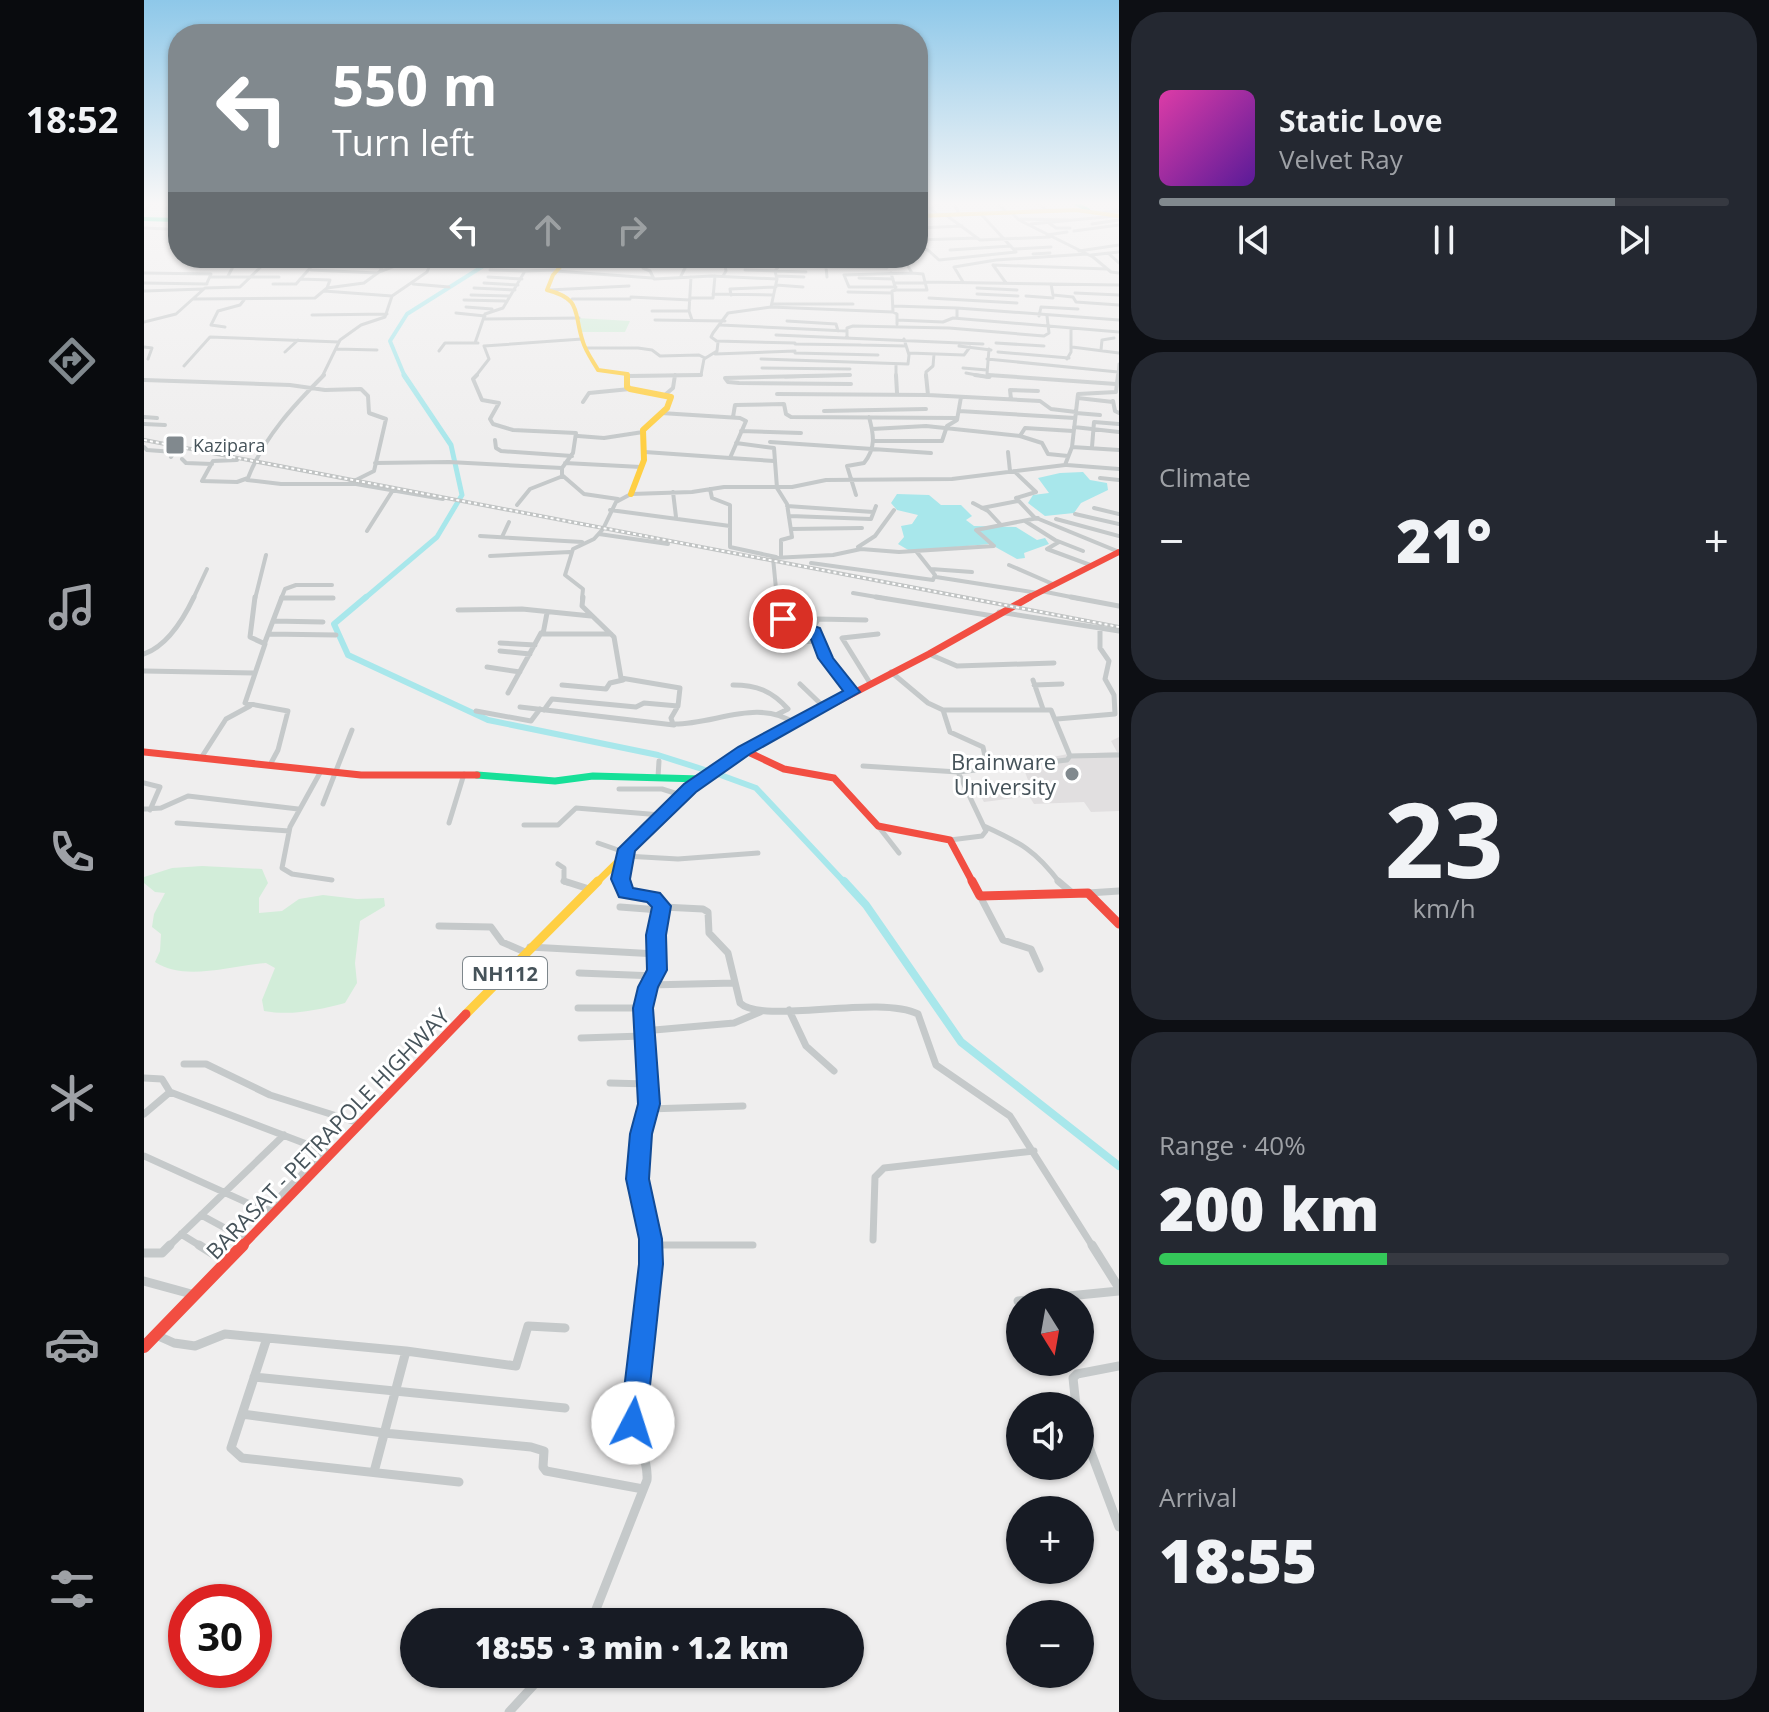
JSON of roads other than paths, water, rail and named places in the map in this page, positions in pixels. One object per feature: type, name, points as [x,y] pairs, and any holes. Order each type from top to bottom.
[{"type":"main road","points":[[551,282],[547,290],[567,294],[572,299],[582,339],[598,370],[624,373],[628,376],[627,387],[630,389],[666,394],[671,399],[661,413],[649,421],[643,432],[645,452],[631,494]]},
{"type":"main road","name":"NH112","points":[[704,777],[744,750],[929,654],[996,614],[1119,552]]},
{"type":"main road","points":[[744,750],[784,769],[834,778],[878,826],[950,840],[980,896],[1088,893],[1119,924]]},
{"type":"main road","points":[[144,752],[338,772],[464,774],[555,781],[593,776],[704,777]]},
{"type":"main road","name":"BARASAT - PETRAPOLE HIGHWAY","points":[[144,1347],[248,1240],[270,1213],[362,1124],[528,950],[681,795],[704,777]]},
{"type":"street","points":[[144,322],[167,318],[194,299],[208,282]]},
{"type":"street","points":[[144,287],[238,288],[245,282]]},
{"type":"street","points":[[273,284],[296,282]]},
{"type":"street","points":[[194,299],[313,299],[326,289],[329,282]]},
{"type":"street","points":[[326,289],[364,282]]},
{"type":"street","points":[[326,289],[392,296],[413,282]]},
{"type":"street","points":[[475,343],[485,317],[489,312],[500,309],[520,282]]},
{"type":"street","points":[[630,300],[631,282]]},
{"type":"street","points":[[691,282],[689,311],[692,320]]},
{"type":"street","points":[[572,299],[712,299],[714,282]]},
{"type":"street","points":[[772,306],[776,282]]},
{"type":"street","points":[[846,282],[855,311]]},
{"type":"street","points":[[882,282],[894,284]]},
{"type":"street","points":[[883,282],[926,291]]},
{"type":"street","points":[[848,289],[907,283],[963,282],[1119,285]]},
{"type":"street","points":[[977,294],[978,282]]},
{"type":"street","points":[[484,283],[518,285]]},
{"type":"street","points":[[924,321],[929,298],[926,283]]},
{"type":"street","points":[[410,284],[449,287]]},
{"type":"street","points":[[848,289],[872,292],[894,284]]},
{"type":"street","points":[[894,284],[893,312],[897,327]]},
{"type":"street","points":[[1051,284],[1054,303],[1064,304],[1064,296]]},
{"type":"street","points":[[1074,285],[1078,318]]},
{"type":"street","points":[[144,287],[206,286]]},
{"type":"street","points":[[547,290],[629,286]]},
{"type":"street","points":[[731,295],[730,289],[738,286],[803,287]]},
{"type":"street","points":[[474,288],[515,290]]},
{"type":"street","points":[[929,298],[1017,290]]},
{"type":"street","points":[[872,292],[873,299]]},
{"type":"street","points":[[713,294],[773,295]]},
{"type":"street","points":[[977,294],[1018,296]]},
{"type":"street","points":[[977,294],[1017,303]]},
{"type":"street","points":[[471,295],[507,299]]},
{"type":"street","points":[[1075,297],[1119,295]]},
{"type":"street","points":[[247,480],[255,460],[296,401],[328,370],[339,342],[358,327],[379,321],[387,314],[392,296]]},
{"type":"street","points":[[893,306],[981,309],[998,314],[1118,320],[1118,304],[1064,296],[1026,296]]},
{"type":"street","points":[[805,297],[805,304]]},
{"type":"street","points":[[464,300],[507,299]]},
{"type":"street","points":[[225,327],[211,325],[221,306],[240,305],[244,300]]},
{"type":"street","points":[[998,314],[1002,302]]},
{"type":"street","points":[[714,354],[716,341],[712,335],[732,310],[853,304]]},
{"type":"street","points":[[772,306],[792,310],[874,309],[893,312]]},
{"type":"street","points":[[466,307],[500,309]]},
{"type":"street","points":[[1039,316],[1041,307],[1078,309]]},
{"type":"street","points":[[957,308],[957,318]]},
{"type":"street","points":[[1025,315],[1026,308]]},
{"type":"street","points":[[784,328],[792,310]]},
{"type":"street","points":[[816,323],[818,310]]},
{"type":"street","points":[[652,311],[689,311]]},
{"type":"street","points":[[887,312],[888,320]]},
{"type":"street","points":[[456,313],[485,317],[579,318]]},
{"type":"street","points":[[312,315],[387,314]]},
{"type":"street","points":[[655,320],[784,328],[897,327],[1044,336],[1049,334],[1047,316]]},
{"type":"street","points":[[897,320],[946,322],[957,318],[1118,336]]},
{"type":"street","points":[[787,321],[838,328]]},
{"type":"street","points":[[847,337],[848,329]]},
{"type":"street","points":[[1058,365],[1069,358],[1071,329]]},
{"type":"street","points":[[776,335],[904,339],[1069,358]]},
{"type":"street","points":[[794,360],[795,336]]},
{"type":"street","points":[[1043,355],[1044,336]]},
{"type":"street","points":[[1101,350],[1100,341],[1118,336]]},
{"type":"street","points":[[184,366],[209,337],[339,342]]},
{"type":"street","points":[[859,338],[861,345]]},
{"type":"street","points":[[439,351],[445,343],[486,345],[582,339]]},
{"type":"street","points":[[761,359],[908,364],[909,353],[904,339]]},
{"type":"street","points":[[285,352],[298,340]]},
{"type":"street","points":[[716,341],[906,346]]},
{"type":"street","points":[[996,343],[1044,346]]},
{"type":"street","points":[[486,345],[483,347],[489,359],[473,377],[482,400],[499,403],[490,419],[491,423],[513,430],[573,432],[578,436],[604,438],[643,432]]},
{"type":"street","points":[[877,346],[879,363]]},
{"type":"street","points":[[959,346],[984,348]]},
{"type":"street","points":[[144,347],[152,347],[148,359]]},
{"type":"street","points":[[909,353],[964,355],[970,347]]},
{"type":"street","points":[[1072,347],[1119,353]]},
{"type":"street","points":[[587,348],[638,348],[652,350],[660,356],[699,355],[705,358]]},
{"type":"street","points":[[984,348],[989,377]]},
{"type":"street","points":[[336,349],[377,350]]},
{"type":"street","points":[[705,358],[714,354],[795,352],[878,355]]},
{"type":"street","points":[[998,352],[999,359]]},
{"type":"street","points":[[926,416],[926,372],[933,366],[934,354]]},
{"type":"street","points":[[628,376],[701,375],[705,358]]},
{"type":"street","points":[[987,359],[1118,368],[1113,402],[1115,411],[1119,413]]},
{"type":"street","points":[[851,362],[851,384],[864,410]]},
{"type":"street","points":[[896,364],[897,393]]},
{"type":"street","points":[[762,368],[850,372]]},
{"type":"street","points":[[987,370],[964,371],[989,377],[1117,381]]},
{"type":"street","points":[[850,372],[725,378],[728,382],[851,384]]},
{"type":"street","points":[[666,394],[673,388],[675,375]]},
{"type":"street","points":[[782,376],[786,394]]},
{"type":"street","points":[[146,386],[147,380],[325,390],[358,388],[367,393],[368,412],[386,419],[372,473],[348,484]]},
{"type":"street","points":[[583,402],[589,393],[630,389]]},
{"type":"street","points":[[1011,399],[1010,390],[1038,391]]},
{"type":"street","points":[[818,393],[828,417]]},
{"type":"street","points":[[777,394],[897,393],[1011,399],[1046,402],[1051,409],[1075,414]]},
{"type":"street","points":[[1065,465],[1072,447],[1078,394],[1116,393]]},
{"type":"street","points":[[875,441],[944,440],[946,428],[957,418],[961,397]]},
{"type":"street","points":[[1078,398],[1113,402]]},
{"type":"street","points":[[733,417],[735,405],[759,403],[784,404],[786,414],[791,417],[957,418]]},
{"type":"street","points":[[822,406],[864,410],[926,409]]},
{"type":"street","points":[[959,411],[1100,415]]},
{"type":"street","points":[[661,413],[745,419],[730,458]]},
{"type":"street","points":[[144,417],[157,418]]},
{"type":"street","points":[[856,495],[847,466],[864,463],[872,451],[875,441],[869,417]]},
{"type":"street","points":[[1092,447],[1094,421],[1119,424]]},
{"type":"street","points":[[144,424],[165,425]]},
{"type":"street","points":[[872,429],[926,426],[1020,436],[1042,443],[1048,454],[1068,456]]},
{"type":"street","points":[[926,426],[927,442]]},
{"type":"street","points":[[1020,436],[1025,428],[1032,427],[1118,432],[1117,450],[1072,447]]},
{"type":"street","points":[[741,431],[801,433]]},
{"type":"street","points":[[578,436],[572,456],[563,466],[563,476],[584,494],[618,499],[631,494],[777,488],[850,479],[939,480],[1065,465],[1119,469]]},
{"type":"street","points":[[495,440],[496,448],[501,451],[572,456]]},
{"type":"street","points":[[770,442],[931,453]]},
{"type":"street","points":[[736,443],[772,447],[777,488],[787,506],[792,537],[781,541],[779,556]]},
{"type":"street","points":[[144,447],[146,450],[174,452],[171,457]]},
{"type":"street","points":[[645,452],[774,461]]},
{"type":"street","points":[[1008,452],[1012,471],[1036,492],[1016,497],[1018,501],[1038,518],[1119,552]]},
{"type":"street","points":[[182,459],[186,463],[212,464]]},
{"type":"street","points":[[237,460],[216,460],[202,481],[348,484],[443,499]]},
{"type":"street","points":[[375,463],[641,467]]},
{"type":"street","points":[[517,505],[519,498],[528,490],[563,476]]},
{"type":"street","points":[[1100,478],[1119,480]]},
{"type":"street","points":[[710,489],[712,498],[730,505],[731,548],[779,556],[836,555],[854,549],[875,536],[894,510]]},
{"type":"street","points":[[367,531],[393,490]]},
{"type":"street","points":[[673,492],[676,517]]},
{"type":"street","points":[[599,534],[618,499]]},
{"type":"street","points":[[982,508],[1018,501]]},
{"type":"street","points":[[973,503],[1001,525]]},
{"type":"street","points":[[787,506],[873,512]]},
{"type":"street","points":[[790,516],[871,519],[876,506]]},
{"type":"street","points":[[1094,508],[1119,514]]},
{"type":"street","points":[[610,510],[730,526]]},
{"type":"street","points":[[1075,514],[1119,524]]},
{"type":"street","points":[[854,549],[916,551],[994,546],[976,530],[1038,518]]},
{"type":"street","points":[[1056,519],[1119,536]]},
{"type":"street","points":[[1025,521],[1060,542],[1083,551]]},
{"type":"street","points":[[502,537],[509,522]]},
{"type":"street","points":[[791,529],[862,528]]},
{"type":"street","points":[[623,680],[611,634],[580,603],[583,589],[565,575],[570,552],[599,534],[668,544]]},
{"type":"street","points":[[480,536],[582,542]]},
{"type":"street","points":[[1060,542],[1047,549],[1093,566]]},
{"type":"street","points":[[916,551],[936,577],[1119,606]]},
{"type":"street","points":[[490,556],[570,552]]},
{"type":"street","points":[[265,642],[250,637],[252,610],[266,555]]},
{"type":"street","points":[[779,556],[772,559],[779,593],[779,617],[813,629]]},
{"type":"street","points":[[811,563],[931,581],[936,577]]},
{"type":"street","points":[[1009,565],[1055,585]]},
{"type":"street","points":[[144,654],[156,650],[186,613],[207,569]]},
{"type":"street","points":[[930,569],[972,572]]},
{"type":"street","points":[[270,765],[278,750],[288,711],[245,703],[254,673],[285,589],[290,586],[332,585]]},
{"type":"street","points":[[853,593],[1119,631]]},
{"type":"street","points":[[282,598],[333,598]]},
{"type":"street","points":[[458,610],[522,609],[591,616]]},
{"type":"street","points":[[508,693],[541,633],[547,613]]},
{"type":"street","points":[[852,692],[826,658],[813,629],[818,619],[866,620]]},
{"type":"street","points":[[273,621],[323,622]]},
{"type":"street","points":[[1057,719],[1115,714],[1114,695],[1105,681],[1109,661],[1098,638],[1100,627]]},
{"type":"street","points":[[541,633],[611,634]]},
{"type":"street","points":[[268,634],[336,635]]},
{"type":"street","points":[[870,683],[842,638],[878,634]]},
{"type":"street","points":[[782,643],[817,641]]},
{"type":"street","points":[[500,643],[535,645]]},
{"type":"street","points":[[500,651],[530,654]]},
{"type":"street","points":[[929,654],[957,666],[1054,663]]},
{"type":"street","points":[[487,667],[520,672]]},
{"type":"street","points":[[144,671],[254,673]]},
{"type":"street","points":[[891,672],[928,703],[943,710],[1051,710],[1070,756]]},
{"type":"street","points":[[562,685],[606,689],[610,683],[623,680],[677,686],[682,691],[671,718],[672,723],[677,725]]},
{"type":"street","points":[[1043,709],[1033,683],[1062,684]]},
{"type":"street","points":[[800,684],[824,707]]},
{"type":"street","points":[[733,685],[755,685],[774,692],[788,710],[778,714]]},
{"type":"street","points":[[476,711],[531,721],[552,699],[636,707],[644,703],[678,706]]},
{"type":"street","points":[[201,758],[226,719],[250,706]]},
{"type":"street","points":[[520,707],[677,725],[767,712],[794,723]]},
{"type":"street","points":[[943,710],[950,732],[976,740],[987,753],[988,770]]},
{"type":"street","points":[[323,804],[352,730]]},
{"type":"street","points":[[863,766],[958,772],[1055,762],[1070,756],[1119,755]]},
{"type":"street","points":[[658,777],[659,761]]},
{"type":"street","points":[[321,771],[298,809],[289,831],[284,871],[332,880]]},
{"type":"street","points":[[950,840],[982,836],[986,831],[958,772]]},
{"type":"street","points":[[449,823],[464,774]]},
{"type":"street","points":[[144,783],[160,787],[147,810]]},
{"type":"street","points":[[619,789],[664,789],[681,795]]},
{"type":"street","points":[[147,810],[167,809],[181,797],[188,796],[298,809]]},
{"type":"street","points":[[524,825],[558,825],[570,810],[576,808],[661,815]]},
{"type":"street","points":[[177,823],[289,831]]},
{"type":"street","points":[[984,825],[1026,847],[1048,865],[1056,882],[1071,892]]},
{"type":"street","points":[[878,826],[899,853]]},
{"type":"street","points":[[598,843],[625,852],[678,859],[758,853]]},
{"type":"street","points":[[596,1608],[648,1471],[634,1431],[633,1411],[651,1245],[637,1179],[641,1134],[648,1109],[643,1008],[649,985],[656,976],[661,908],[653,897],[624,891],[621,879],[625,852]]},
{"type":"street","points":[[558,864],[564,868],[564,882],[589,889]]},
{"type":"street","points":[[1088,893],[1119,891]]},
{"type":"street","points":[[980,896],[1003,940],[1031,949],[1040,969]]},
{"type":"street","points":[[620,907],[703,909],[708,912],[709,933],[727,950],[740,1003],[760,1012]]},
{"type":"street","points":[[439,926],[491,927],[502,942],[528,950],[657,954]]},
{"type":"street","points":[[579,973],[656,976]]},
{"type":"street","points":[[649,985],[735,983]]},
{"type":"street","points":[[581,1038],[734,1023],[760,1012],[829,1007],[912,1010],[920,1018],[936,1065],[1005,1112],[1034,1151],[1119,1289],[1094,1292]]},
{"type":"street","points":[[578,1008],[643,1008]]},
{"type":"street","points":[[789,1010],[806,1046],[829,1063],[834,1071]]},
{"type":"street","points":[[184,1064],[206,1064],[270,1095],[362,1124]]},
{"type":"street","points":[[144,1078],[162,1079],[170,1092],[330,1152]]},
{"type":"street","points":[[610,1083],[648,1084]]},
{"type":"street","points":[[144,1114],[170,1092]]},
{"type":"street","points":[[648,1109],[743,1106]]},
{"type":"street","points":[[144,1253],[162,1253],[284,1135]]},
{"type":"street","points":[[873,1240],[875,1177],[884,1168],[1034,1151]]},
{"type":"street","points":[[144,1156],[270,1213]]},
{"type":"street","points":[[201,1215],[248,1240]]},
{"type":"street","points":[[181,1234],[226,1263]]},
{"type":"street","points":[[651,1245],[753,1245]]},
{"type":"street","points":[[144,1281],[195,1295]]},
{"type":"street","points":[[156,1335],[180,1345],[205,1344],[220,1334],[406,1351],[516,1366],[528,1326],[565,1328]]},
{"type":"street","points":[[267,1338],[231,1448],[233,1453],[242,1458],[459,1482]]},
{"type":"street","points":[[374,1472],[406,1351]]},
{"type":"street","points":[[1074,1392],[1073,1378],[1077,1374],[1119,1366]]},
{"type":"street","points":[[254,1377],[565,1408]]},
{"type":"street","points":[[242,1414],[384,1433],[540,1448],[545,1455],[543,1467],[546,1471],[643,1489]]},
{"type":"street","points":[[1094,1460],[1119,1527]]},
{"type":"street","points":[[509,1712],[531,1688]]},
{"type":"water","points":[[1083,472],[1090,480],[1107,483],[1108,490],[1081,503],[1074,513],[1045,516],[1028,503],[1033,495],[1049,493],[1038,478]]},
{"type":"water","points":[[897,494],[929,495],[941,505],[961,505],[972,516],[966,520],[974,526],[1016,527],[1037,540],[1045,538],[1049,544],[1024,553],[1025,558],[1017,559],[990,544],[910,551],[898,544],[904,537],[901,526],[912,524],[918,515],[897,510],[891,503]]},
{"type":"waterway","points":[[404,376],[390,341],[407,314],[458,282]]},
{"type":"waterway","points":[[364,599],[437,537],[462,495],[451,445],[404,376]]},
{"type":"waterway","points":[[366,597],[334,624],[348,655],[488,720],[658,755],[705,770]]},
{"type":"waterway","points":[[715,773],[756,788],[845,883]]},
{"type":"waterway","points":[[844,881],[866,905],[961,1042],[1119,1166]]},
{"type":"railway","points":[[144,440],[1119,627]]},
{"type":"place","name":"Kazipara","points":[[175,445]]},
{"type":"place","name":"Brainware University","points":[[1072,774]]}]
